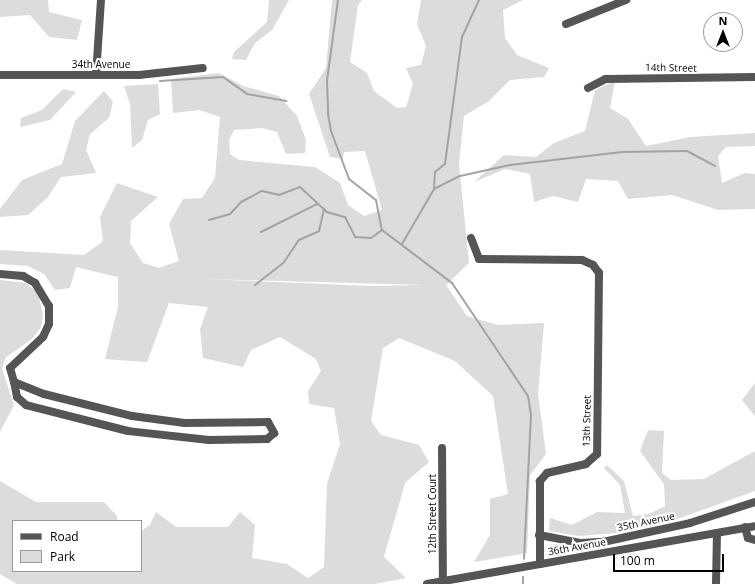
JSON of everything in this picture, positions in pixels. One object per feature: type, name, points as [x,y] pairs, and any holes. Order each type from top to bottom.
[{"type":"street","points":[[96,76],[101,0]]},
{"type":"street","points":[[566,24],[626,0]]},
{"type":"street","name":"34th Avenue","points":[[0,75],[96,76],[203,68]]},
{"type":"street","name":"14th Street","points":[[588,88],[606,79],[755,77]]},
{"type":"street","name":"13th Street","points":[[471,238],[475,257],[486,261],[582,260],[594,265],[599,279],[597,454],[586,464],[547,473],[540,482],[540,564]]},
{"type":"street","points":[[0,274],[23,276],[36,283],[49,306],[49,324],[43,337],[10,368],[18,397],[26,405],[128,431],[209,440],[267,439],[274,433],[268,422],[185,422],[137,417],[88,406],[14,382]]},
{"type":"street","points":[[128,431],[139,428],[141,421],[137,417]]},
{"type":"street","name":"12th Street Court","points":[[442,448],[443,581]]},
{"type":"street","name":"35th Avenue","points":[[539,535],[581,543],[603,542],[690,523],[755,502]]},
{"type":"street","name":"36th Avenue","points":[[426,584],[755,526]]},
{"type":"street","points":[[745,528],[748,538],[755,540]]},
{"type":"street","points":[[716,584],[717,533]]},
{"type":"green space","points":[[0,0],[48,0],[49,12],[82,20],[77,40],[49,37],[30,15],[0,17]]},
{"type":"green space","points":[[269,0],[289,0],[272,30],[255,43],[246,60],[232,59],[234,52],[267,22]]},
{"type":"green space","points":[[332,0],[362,0],[358,5],[350,62],[367,73],[374,91],[397,108],[406,107],[413,84],[406,68],[421,65],[426,46],[417,24],[421,0],[523,0],[503,10],[505,38],[517,55],[549,68],[544,77],[510,80],[489,101],[464,116],[459,164],[469,263],[446,285],[467,316],[498,325],[544,323],[538,394],[546,454],[530,475],[527,553],[474,562],[490,535],[490,499],[508,494],[493,396],[455,361],[399,338],[383,348],[371,421],[381,435],[419,445],[429,462],[405,483],[384,557],[406,578],[375,584],[17,584],[0,574],[0,481],[36,502],[104,502],[117,516],[117,520],[12,520],[12,572],[142,572],[142,530],[150,525],[156,512],[176,527],[228,527],[240,512],[255,525],[252,558],[287,564],[308,578],[324,567],[327,484],[340,444],[334,408],[309,404],[308,391],[321,371],[316,359],[280,337],[251,350],[243,367],[203,358],[200,329],[208,307],[169,303],[147,362],[105,359],[118,307],[118,277],[76,267],[70,288],[55,290],[44,274],[28,266],[0,264],[0,250],[84,255],[103,241],[100,217],[117,183],[158,197],[131,221],[130,243],[143,263],[159,268],[179,261],[169,224],[183,199],[202,198],[215,178],[220,117],[199,110],[173,113],[171,79],[219,73],[243,86],[279,96],[297,116],[306,140],[305,153],[286,154],[277,132],[262,128],[234,130],[229,140],[230,154],[239,160],[315,167],[340,183],[348,205],[364,216],[382,210],[365,151],[344,152],[343,159],[330,157],[309,94],[326,68]],"holes":[[[205,279],[425,285],[370,286]]]},
{"type":"green space","points":[[615,81],[610,108],[628,119],[646,146],[690,137],[755,133],[755,146],[726,147],[718,156],[722,183],[745,173],[755,174],[755,209],[718,210],[672,195],[628,199],[618,181],[586,179],[578,202],[553,196],[534,202],[530,174],[505,169],[474,182],[504,155],[536,157],[554,143],[585,131],[595,90]]},
{"type":"green space","points":[[158,84],[160,114],[148,120],[142,140],[132,148],[130,104],[124,86]]},
{"type":"green space","points":[[63,89],[76,92],[50,120],[20,127],[21,118],[42,110]]},
{"type":"green space","points":[[104,91],[113,102],[109,118],[90,134],[86,150],[96,173],[61,177],[48,197],[28,215],[0,217],[0,209],[22,180],[62,164],[75,121]]},
{"type":"green space","points":[[0,280],[26,283],[38,293],[43,315],[41,327],[32,339],[6,357],[2,369],[14,405],[0,432]]},
{"type":"green space","points":[[755,383],[755,416],[742,400]]},
{"type":"green space","points":[[648,430],[664,431],[662,473],[671,480],[704,479],[755,451],[755,491],[669,522],[617,533],[579,536],[549,531],[550,518],[572,525],[597,512],[625,513],[620,485],[604,468],[607,465],[624,481],[633,516],[649,514],[665,506],[664,484],[640,451]]},
{"type":"waterway","points":[[338,0],[327,80],[328,114],[331,131],[349,179],[376,200],[382,230],[452,283],[528,396],[531,415],[524,559]]},
{"type":"waterway","points":[[434,189],[435,172],[445,164],[462,37],[479,0]]},
{"type":"waterway","points":[[160,81],[223,77],[247,94],[286,101]]},
{"type":"waterway","points":[[402,244],[434,189],[460,176],[510,165],[622,152],[687,151],[715,166]]},
{"type":"waterway","points":[[209,220],[230,214],[241,202],[262,191],[279,195],[300,187],[327,212],[345,217],[355,237],[371,238],[382,230]]},
{"type":"waterway","points":[[261,232],[317,204]]},
{"type":"waterway","points":[[255,285],[284,262],[299,240],[319,231],[324,209]]},
{"type":"waterway","points":[[523,577],[523,584]]}]
